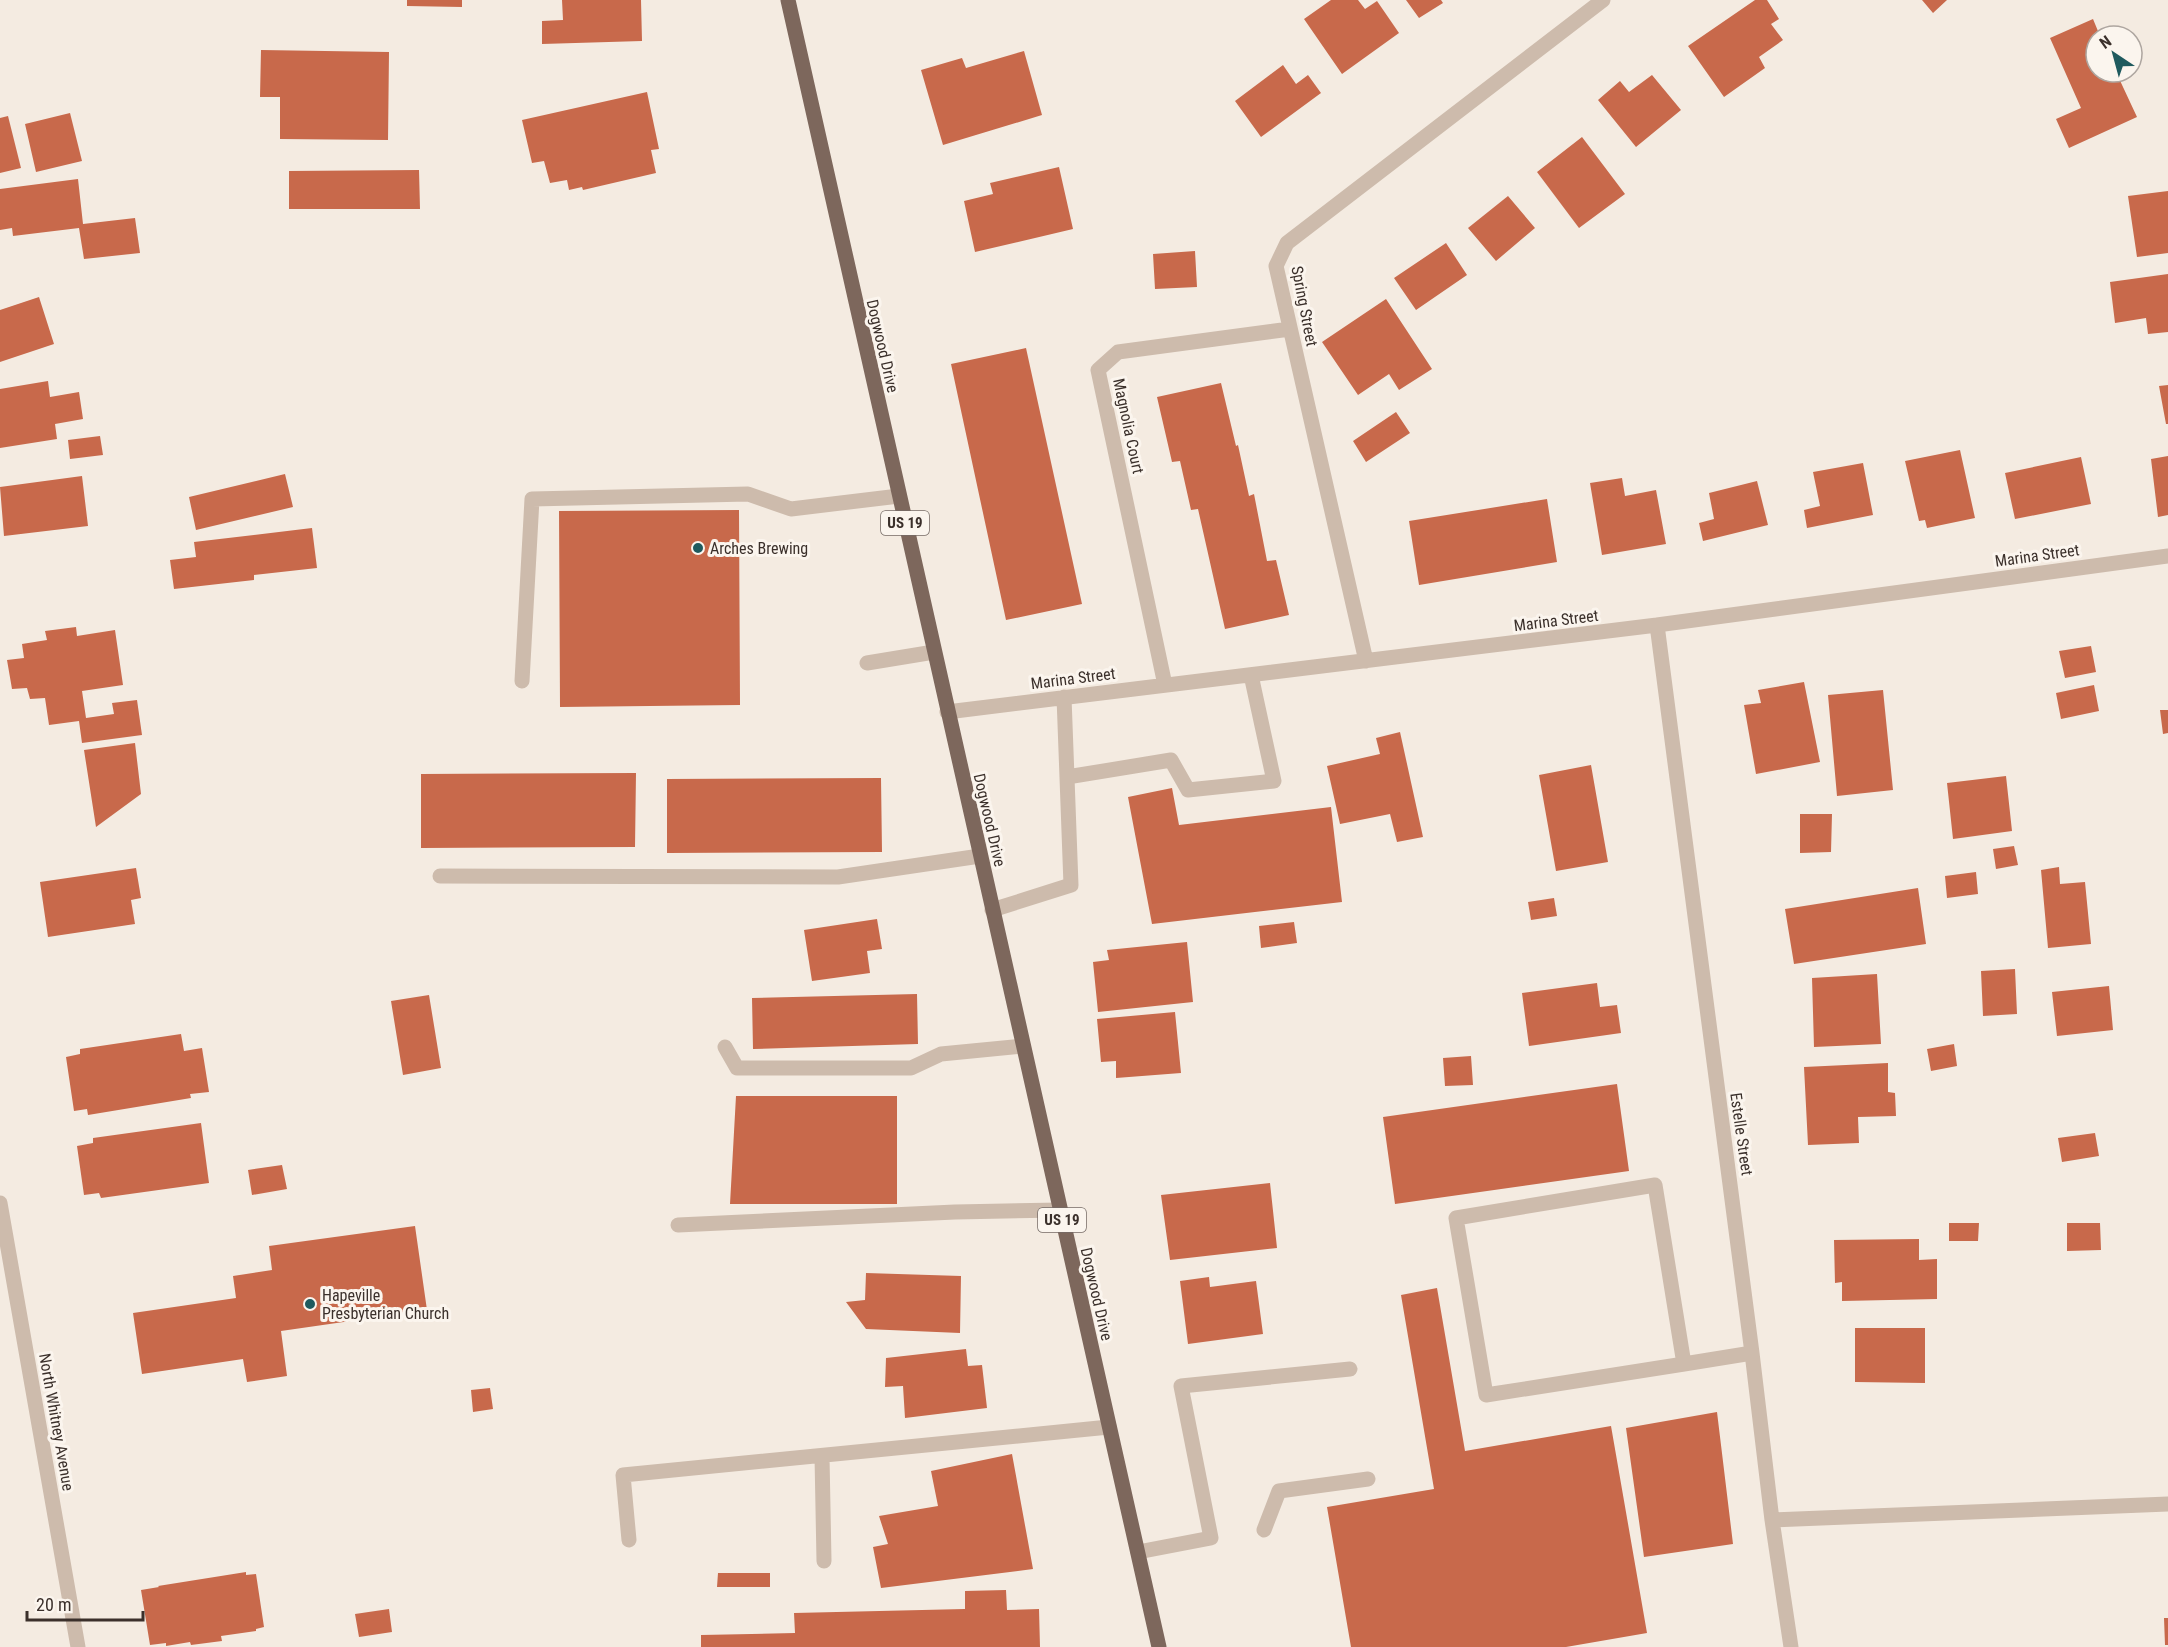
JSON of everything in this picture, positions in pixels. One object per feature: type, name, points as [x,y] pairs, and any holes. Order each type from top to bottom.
[{"type":"main road","name":"Dogwood Drive","points":[[788,0],[1159,1647]]},
{"type":"street","name":"Spring Street","points":[[1366,661],[1276,266],[1287,243],[1603,0]]},
{"type":"street","name":"Magnolia Court","points":[[1165,685],[1098,370],[1118,352],[1290,329]]},
{"type":"street","points":[[522,681],[532,499],[748,494],[791,509],[899,496]]},
{"type":"street","name":"Marina Street","points":[[947,712],[1657,626],[2168,556]]},
{"type":"street","name":"Estelle Street","points":[[1657,626],[1772,1520],[1791,1647]]},
{"type":"street","points":[[867,663],[934,652]]},
{"type":"street","points":[[1067,777],[1171,760],[1188,790],[1274,781],[1251,675]]},
{"type":"street","points":[[992,910],[1071,885],[1064,697]]},
{"type":"street","points":[[440,876],[838,877],[980,856]]},
{"type":"street","points":[[725,1047],[737,1068],[911,1068],[941,1054],[1023,1046]]},
{"type":"street","points":[[1684,1364],[1655,1185],[1456,1218],[1486,1395],[1684,1364],[1752,1353]]},
{"type":"street","name":"North Whitney Avenue","points":[[0,1203],[78,1647]]},
{"type":"street","points":[[678,1225],[955,1212],[1060,1210]]},
{"type":"street","points":[[1138,1552],[1211,1538],[1181,1386],[1350,1369]]},
{"type":"street","points":[[629,1540],[623,1476],[1109,1427]]},
{"type":"street","points":[[822,1456],[824,1561]]},
{"type":"street","points":[[1264,1530],[1279,1491],[1368,1479]]},
{"type":"street","points":[[1772,1520],[2168,1504]]},
{"type":"building","points":[[407,0],[462,0],[462,7],[407,6]]},
{"type":"building","points":[[562,0],[641,0],[642,41],[542,44],[542,21],[563,20]]},
{"type":"building","points":[[1331,0],[1358,0],[1365,9],[1377,1],[1399,33],[1342,74],[1304,19]]},
{"type":"building","points":[[1406,0],[1441,0],[1443,3],[1419,18]]},
{"type":"building","points":[[1755,0],[1767,0],[1779,19],[1771,24],[1783,40],[1759,57],[1765,68],[1724,97],[1688,46]]},
{"type":"building","points":[[1922,0],[1947,0],[1933,13]]},
{"type":"building","points":[[2093,19],[2095,24],[2084,24],[2084,84],[2122,84],[2137,117],[2069,148],[2056,119],[2081,108],[2050,38]]},
{"type":"building","points":[[261,50],[389,52],[388,140],[280,139],[280,97],[260,97]]},
{"type":"building","points":[[1024,51],[1042,115],[943,145],[921,70],[962,58],[966,68]]},
{"type":"building","points":[[1283,65],[1296,84],[1308,75],[1321,93],[1261,137],[1235,101]]},
{"type":"building","points":[[1652,75],[1681,110],[1636,147],[1598,100],[1620,81],[1629,92]]},
{"type":"building","points":[[647,92],[659,149],[651,150],[656,173],[583,190],[582,187],[569,190],[567,180],[550,183],[544,161],[532,163],[522,120]]},
{"type":"building","points":[[70,113],[82,161],[36,172],[25,124]]},
{"type":"building","points":[[8,116],[21,168],[0,173],[0,118]]},
{"type":"building","points":[[1582,137],[1625,194],[1579,228],[1537,172]]},
{"type":"building","points":[[1059,167],[1073,229],[975,252],[964,201],[993,194],[990,183]]},
{"type":"building","points":[[419,170],[420,209],[289,209],[289,171]]},
{"type":"building","points":[[78,179],[83,224],[135,218],[140,253],[84,259],[79,228],[13,236],[12,228],[0,230],[0,189]]},
{"type":"building","points":[[2168,191],[2168,253],[2137,257],[2128,196]]},
{"type":"building","points":[[1508,196],[1535,228],[1496,261],[1468,228]]},
{"type":"building","points":[[1446,243],[1467,275],[1416,310],[1394,278]]},
{"type":"building","points":[[1195,251],[1197,287],[1155,289],[1153,254]]},
{"type":"building","points":[[2168,274],[2168,332],[2148,334],[2146,318],[2115,323],[2110,282]]},
{"type":"building","points":[[39,297],[54,344],[0,362],[0,310]]},
{"type":"building","points":[[1386,299],[1432,369],[1399,390],[1389,374],[1358,395],[1322,342]]},
{"type":"building","points":[[1026,348],[1082,604],[1006,620],[951,364]]},
{"type":"building","points":[[48,381],[50,397],[79,392],[83,419],[55,424],[57,439],[0,448],[0,389]]},
{"type":"building","points":[[1221,383],[1249,496],[1254,494],[1267,561],[1276,560],[1289,615],[1225,629],[1198,509],[1191,510],[1180,461],[1172,462],[1157,397]]},
{"type":"building","points":[[2168,385],[2168,424],[2166,424],[2159,386]]},
{"type":"building","points":[[1396,412],[1410,433],[1366,462],[1353,441]]},
{"type":"building","points":[[100,436],[103,455],[70,459],[68,440]]},
{"type":"building","points":[[1960,450],[1975,518],[1927,528],[1925,520],[1919,521],[1905,461]]},
{"type":"building","points":[[2168,456],[2168,515],[2158,517],[2151,459]]},
{"type":"building","points":[[2081,457],[2091,504],[2015,519],[2005,473]]},
{"type":"building","points":[[1863,463],[1873,515],[1807,528],[1804,510],[1820,506],[1813,472]]},
{"type":"building","points":[[285,474],[293,507],[196,530],[189,497]]},
{"type":"building","points":[[82,476],[88,526],[4,536],[0,487]]},
{"type":"building","points":[[1622,478],[1625,496],[1656,490],[1666,544],[1602,555],[1590,483]]},
{"type":"building","points":[[1757,481],[1768,525],[1703,541],[1699,523],[1714,519],[1709,493]]},
{"type":"building","points":[[1547,499],[1557,562],[1419,585],[1409,521]]},
{"type":"building","points":[[739,510],[740,705],[560,707],[559,511]]},
{"type":"building","points":[[312,528],[317,568],[254,575],[254,580],[174,589],[170,560],[196,557],[194,542]]},
{"type":"building","points":[[76,627],[77,636],[115,630],[123,685],[82,691],[86,718],[114,714],[112,703],[137,700],[142,735],[82,743],[79,721],[49,725],[45,698],[30,699],[27,688],[12,689],[7,660],[24,658],[22,644],[47,640],[45,631]]},
{"type":"building","points":[[2091,646],[2096,672],[2065,678],[2059,651]]},
{"type":"building","points":[[1804,682],[1820,762],[1756,774],[1744,705],[1761,703],[1758,690]]},
{"type":"building","points":[[2094,685],[2099,711],[2061,719],[2056,693]]},
{"type":"building","points":[[1883,690],[1893,790],[1837,796],[1828,695]]},
{"type":"building","points":[[2160,710],[2168,710],[2168,733],[2163,734]]},
{"type":"building","points":[[1400,732],[1423,837],[1397,842],[1390,814],[1340,824],[1327,766],[1380,754],[1376,738]]},
{"type":"building","points":[[135,743],[141,794],[96,827],[84,750]]},
{"type":"building","points":[[1591,765],[1608,862],[1556,871],[1539,775]]},
{"type":"building","points":[[636,773],[635,847],[421,848],[421,774]]},
{"type":"building","points":[[2006,776],[2012,831],[1953,839],[1947,783]]},
{"type":"building","points":[[881,778],[882,852],[667,853],[667,779]]},
{"type":"building","points":[[1172,788],[1179,825],[1331,807],[1342,902],[1152,924],[1128,797]]},
{"type":"building","points":[[1800,814],[1832,814],[1831,852],[1800,853]]},
{"type":"building","points":[[2014,846],[2018,865],[1996,869],[1993,849]]},
{"type":"building","points":[[2059,867],[2060,884],[2085,882],[2091,944],[2048,948],[2041,870]]},
{"type":"building","points":[[136,868],[141,898],[131,900],[135,924],[48,937],[40,882]]},
{"type":"building","points":[[1976,872],[1978,894],[1947,898],[1945,876]]},
{"type":"building","points":[[1918,888],[1926,944],[1794,964],[1785,909]]},
{"type":"building","points":[[1554,898],[1557,916],[1531,920],[1528,902]]},
{"type":"building","points":[[877,919],[882,949],[867,951],[870,973],[812,981],[804,930]]},
{"type":"building","points":[[1294,922],[1297,943],[1261,948],[1259,926]]},
{"type":"building","points":[[1187,942],[1193,1002],[1098,1012],[1093,962],[1109,960],[1107,950]]},
{"type":"building","points":[[2015,969],[2017,1014],[1983,1016],[1981,971]]},
{"type":"building","points":[[1877,974],[1881,1044],[1814,1047],[1812,978]]},
{"type":"building","points":[[1597,983],[1600,1007],[1617,1005],[1621,1033],[1529,1046],[1522,993]]},
{"type":"building","points":[[2109,986],[2113,1030],[2057,1036],[2052,992]]},
{"type":"building","points":[[917,994],[918,1044],[753,1049],[752,998]]},
{"type":"building","points":[[429,995],[441,1068],[403,1075],[391,1001]]},
{"type":"building","points":[[1175,1012],[1181,1073],[1116,1078],[1116,1061],[1101,1062],[1097,1019]]},
{"type":"building","points":[[181,1034],[184,1051],[202,1048],[209,1092],[190,1094],[191,1098],[88,1115],[87,1109],[74,1111],[66,1057],[80,1054],[80,1049]]},
{"type":"building","points":[[1954,1044],[1957,1066],[1931,1071],[1927,1049]]},
{"type":"building","points":[[1471,1056],[1473,1085],[1445,1086],[1443,1058]]},
{"type":"building","points":[[1888,1063],[1888,1092],[1895,1093],[1896,1116],[1858,1117],[1859,1143],[1808,1145],[1804,1067]]},
{"type":"building","points":[[1617,1084],[1629,1171],[1395,1204],[1383,1117]]},
{"type":"building","points":[[736,1096],[897,1096],[897,1204],[730,1204]]},
{"type":"building","points":[[201,1123],[209,1183],[101,1198],[99,1193],[84,1195],[77,1146],[93,1143],[93,1138]]},
{"type":"building","points":[[2095,1133],[2099,1156],[2062,1162],[2058,1138]]},
{"type":"building","points":[[282,1165],[287,1189],[252,1195],[248,1170]]},
{"type":"building","points":[[1270,1183],[1277,1248],[1170,1260],[1161,1195]]},
{"type":"building","points":[[1949,1223],[1979,1223],[1978,1241],[1949,1241]]},
{"type":"building","points":[[2067,1223],[2100,1223],[2101,1250],[2067,1251]]},
{"type":"building","name":"Hapeville Presbyterian Church","points":[[415,1226],[427,1310],[281,1331],[287,1376],[247,1382],[243,1359],[142,1374],[133,1313],[236,1298],[233,1276],[272,1270],[269,1246]]},
{"type":"building","points":[[1919,1239],[1919,1260],[1937,1259],[1937,1299],[1842,1301],[1842,1282],[1835,1283],[1834,1240]]},
{"type":"building","points":[[866,1273],[961,1276],[960,1333],[866,1329],[846,1302],[865,1300]]},
{"type":"building","points":[[1209,1277],[1210,1287],[1256,1281],[1263,1334],[1188,1344],[1180,1281]]},
{"type":"building","points":[[1437,1288],[1465,1451],[1611,1426],[1647,1633],[1566,1647],[1351,1647],[1327,1507],[1434,1489],[1401,1295]]},
{"type":"building","points":[[1855,1328],[1925,1328],[1925,1383],[1855,1382]]},
{"type":"building","points":[[966,1349],[968,1366],[982,1365],[987,1408],[905,1418],[903,1386],[885,1387],[886,1358]]},
{"type":"building","points":[[490,1388],[493,1409],[473,1412],[471,1390]]},
{"type":"building","points":[[1717,1412],[1733,1544],[1644,1557],[1626,1428]]},
{"type":"building","points":[[1012,1454],[1033,1569],[881,1588],[873,1547],[888,1544],[879,1516],[938,1506],[931,1471]]},
{"type":"building","points":[[246,1572],[246,1575],[256,1574],[264,1627],[256,1631],[221,1636],[222,1641],[191,1645],[190,1642],[166,1646],[166,1643],[150,1645],[141,1590]]},
{"type":"building","points":[[718,1573],[770,1573],[770,1587],[717,1587]]},
{"type":"building","points":[[1006,1590],[1007,1610],[1039,1609],[1040,1647],[701,1647],[701,1635],[795,1633],[794,1613],[965,1609],[965,1591]]},
{"type":"building","points":[[389,1609],[392,1632],[359,1637],[355,1614]]},
{"type":"building","points":[[2164,1618],[2168,1618],[2168,1645],[2165,1645]]},
{"type":"place","name":"Arches Brewing","points":[[698,548]]},
{"type":"place","name":"Hapeville Presbyterian Church","points":[[310,1304]]}]
